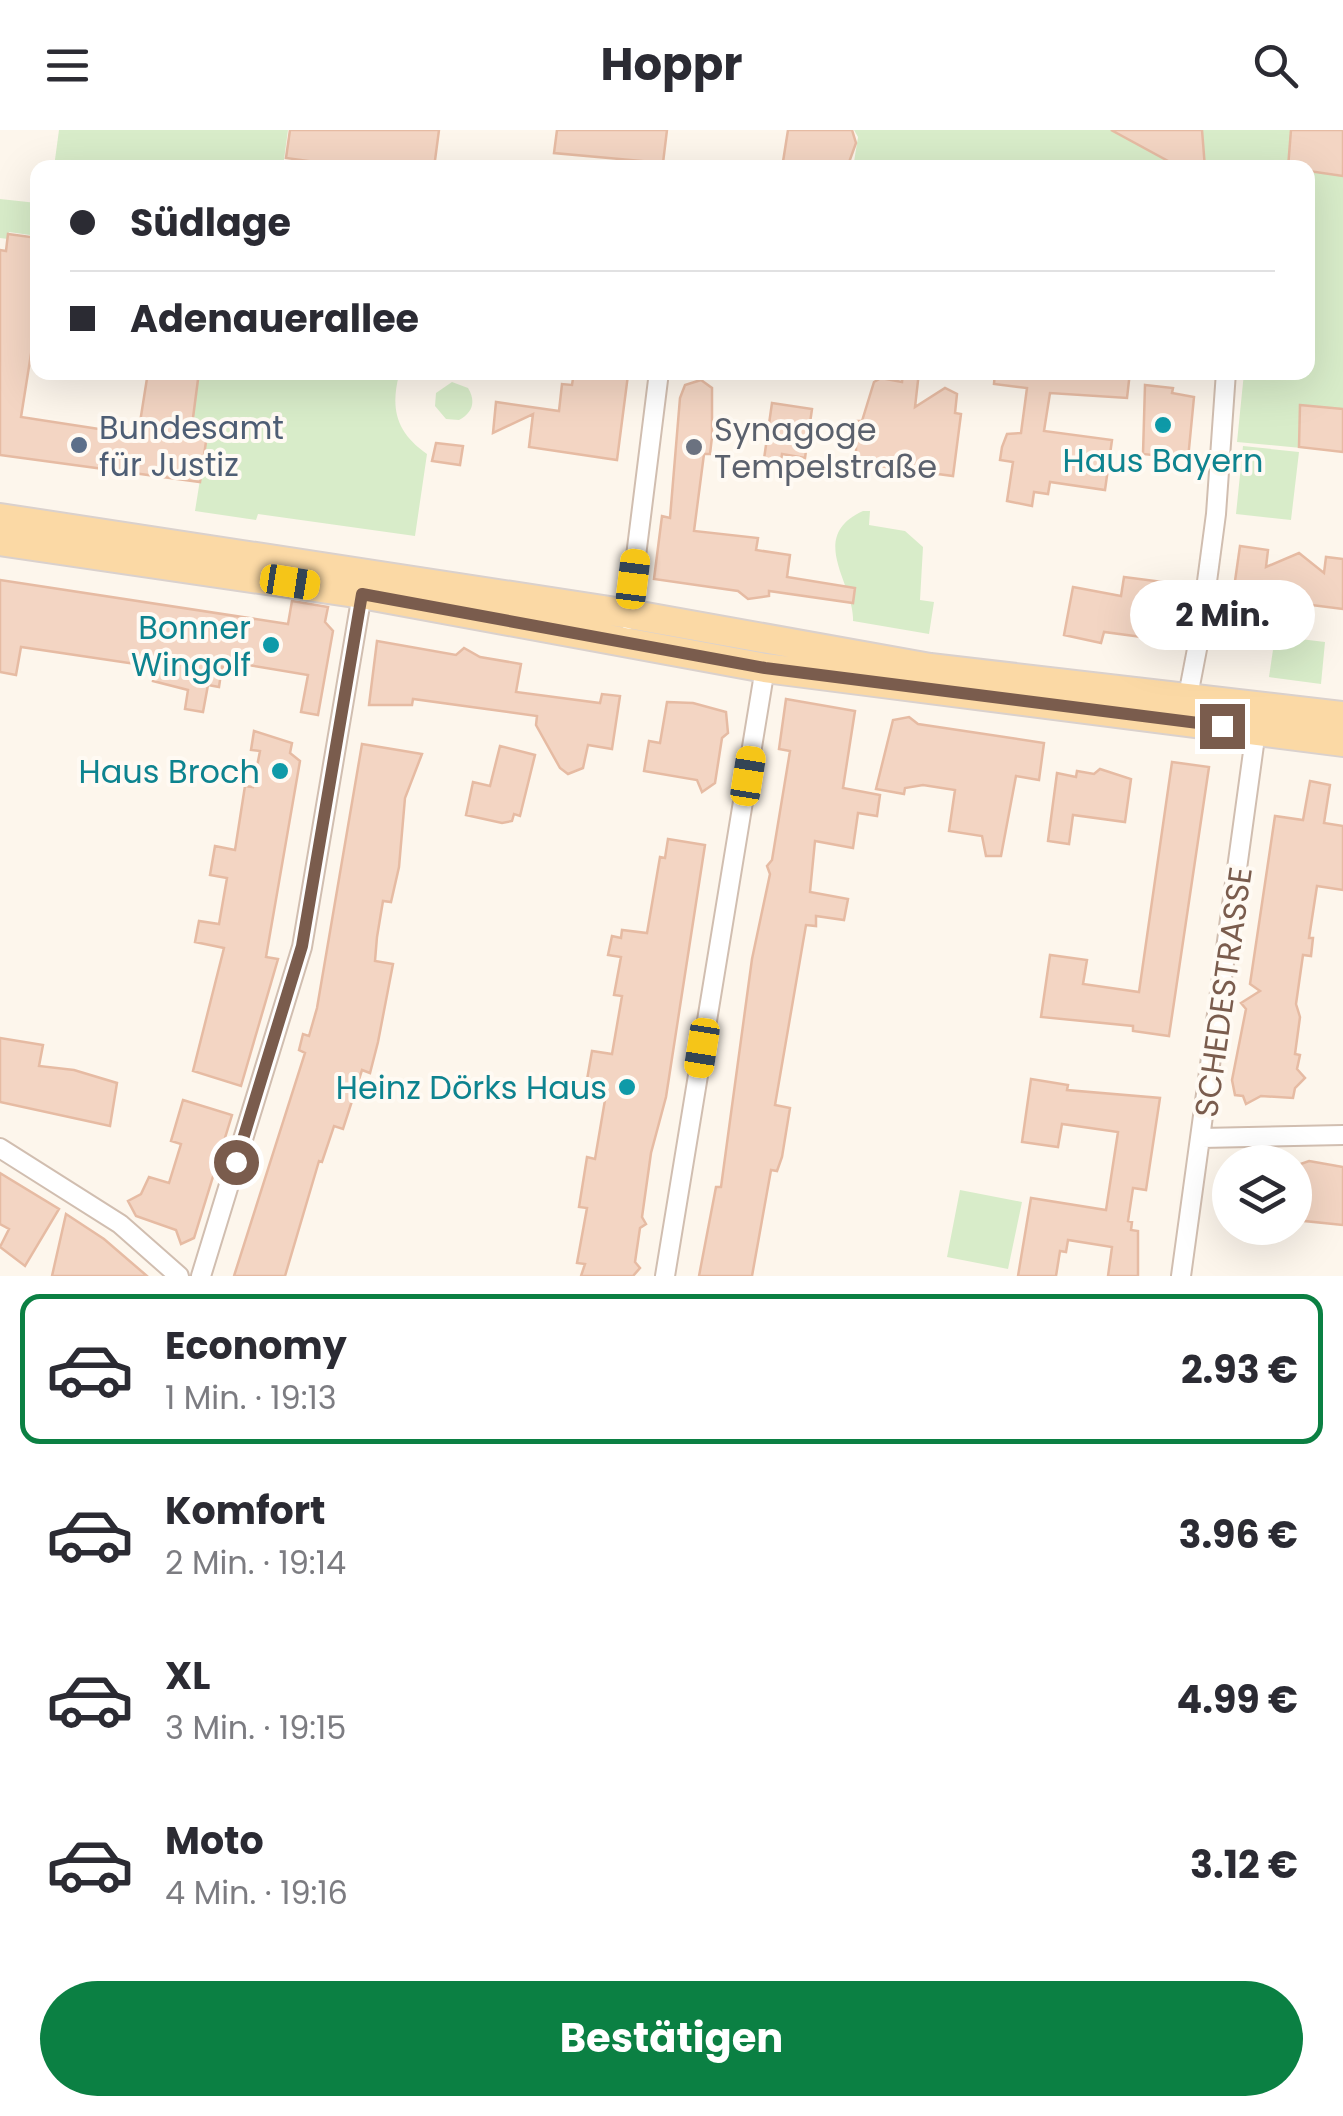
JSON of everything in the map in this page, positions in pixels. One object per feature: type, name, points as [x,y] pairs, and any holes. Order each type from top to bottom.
[{"type":"main road","points":[[0,518],[629,614],[930,668],[1187,701],[1343,742]]},
{"type":"main road","points":[[0,541],[362,594],[765,668],[1258,719],[1343,716]]},
{"type":"street","points":[[624,643],[658,380]]},
{"type":"street","points":[[1204,604],[1216,514],[1225,380]]},
{"type":"street","points":[[200,1276],[302,946],[362,594]]},
{"type":"street","points":[[1187,701],[1198,644]]},
{"type":"street","points":[[665,1276],[765,668]]},
{"type":"street","name":"SCHEDESTRASSE","points":[[1181,1276],[1258,719]]},
{"type":"street","points":[[1202,1138],[1343,1135]]},
{"type":"street","points":[[0,1148],[120,1224],[179,1276]]},
{"type":"green space","points":[[59,130],[288,130],[284,160],[55,160]]},
{"type":"green space","points":[[854,130],[1343,130],[1343,452],[1237,442],[1243,380],[1315,380],[1315,160],[854,160],[858,137]]},
{"type":"green space","points":[[0,199],[30,202],[30,235],[9,232],[8,239],[0,238]]},
{"type":"green space","points":[[198,380],[398,380],[395,399],[398,420],[409,438],[427,454],[415,536],[258,514],[256,520],[195,511],[207,436],[191,432]]},
{"type":"green space","points":[[452,382],[468,388],[472,398],[470,410],[459,420],[446,419],[435,406],[436,393]]},
{"type":"green space","points":[[1243,446],[1299,452],[1291,520],[1236,514]]},
{"type":"green space","points":[[870,511],[869,525],[905,531],[923,547],[920,600],[934,602],[929,634],[853,621],[835,547],[846,522]]},
{"type":"green space","points":[[1275,636],[1325,642],[1321,684],[1269,677]]},
{"type":"green space","points":[[960,1190],[1022,1202],[1008,1269],[947,1257]]},
{"type":"building","points":[[290,130],[439,130],[435,160],[286,158]]},
{"type":"building","points":[[557,130],[667,130],[663,160],[554,153]]},
{"type":"building","points":[[788,130],[852,130],[856,143],[850,160],[783,160]]},
{"type":"building","points":[[1111,130],[1202,130],[1204,160],[1166,160]]},
{"type":"building","points":[[1291,130],[1343,130],[1343,176],[1315,172],[1315,160],[1289,160]]},
{"type":"building","points":[[8,234],[30,237],[30,360],[21,417],[138,435],[147,380],[198,380],[191,433],[207,435],[200,482],[0,455],[0,250],[6,251]]},
{"type":"building","points":[[573,380],[627,380],[617,460],[529,447],[533,414],[493,433],[496,402],[559,411],[562,384],[572,385]]},
{"type":"building","points":[[701,380],[712,388],[712,437],[710,454],[704,454],[694,531],[758,538],[756,550],[790,555],[787,577],[855,588],[853,603],[769,591],[769,596],[748,599],[738,591],[654,579],[662,516],[670,518],[680,398],[685,385]]},
{"type":"building","points":[[918,380],[915,407],[945,388],[957,394],[955,413],[961,414],[953,476],[856,463],[856,421],[862,421],[874,382]]},
{"type":"building","points":[[994,380],[1129,380],[1127,398],[1050,393],[1044,431],[1112,440],[1105,490],[1050,482],[1048,494],[1034,492],[1032,506],[1007,501],[1013,462],[1000,460],[1002,447],[1007,434],[1021,433],[1027,388],[994,384]]},
{"type":"building","name":"Haus Bayern","points":[[1145,385],[1173,388],[1172,393],[1194,397],[1188,459],[1143,454]]},
{"type":"building","points":[[772,403],[812,409],[805,458],[782,454],[781,461],[764,459]]},
{"type":"building","points":[[1300,405],[1343,409],[1343,452],[1299,447]]},
{"type":"building","points":[[436,443],[463,446],[460,465],[432,461]]},
{"type":"building","points":[[1240,546],[1268,550],[1266,567],[1299,553],[1324,573],[1326,557],[1343,559],[1343,609],[1233,595]]},
{"type":"building","points":[[1124,577],[1194,586],[1192,608],[1203,616],[1214,611],[1219,588],[1226,589],[1219,646],[1210,645],[1207,635],[1199,632],[1189,635],[1186,643],[1104,632],[1101,643],[1064,635],[1073,587],[1121,596]]},
{"type":"building","points":[[0,580],[288,624],[292,601],[328,607],[325,622],[333,631],[318,715],[301,712],[308,675],[248,665],[247,670],[222,667],[219,687],[208,685],[203,712],[185,709],[188,690],[153,681],[156,667],[21,647],[16,675],[0,672]]},
{"type":"building","points":[[377,641],[456,655],[464,648],[480,657],[521,664],[516,692],[600,703],[602,694],[620,696],[612,749],[588,745],[583,768],[568,774],[560,768],[536,725],[537,716],[413,699],[412,705],[369,705]]},
{"type":"building","points":[[786,699],[855,711],[843,788],[880,795],[877,816],[858,813],[853,848],[815,841],[810,892],[848,899],[844,920],[816,916],[816,926],[806,925],[775,1105],[790,1108],[782,1157],[777,1171],[771,1170],[752,1276],[699,1276],[716,1187],[721,1187],[752,959],[790,751],[779,749]]},
{"type":"building","points":[[667,702],[693,703],[726,712],[728,733],[722,738],[715,783],[702,792],[697,780],[644,771],[649,741],[660,743]]},
{"type":"building","points":[[909,717],[918,724],[1044,743],[1039,780],[1016,776],[1001,856],[986,856],[982,836],[949,831],[955,790],[923,785],[905,788],[904,794],[876,789],[893,720]]},
{"type":"building","points":[[254,731],[292,743],[290,753],[300,761],[266,957],[278,959],[241,1086],[193,1071],[224,948],[195,942],[199,921],[219,924],[227,878],[210,875],[215,846],[235,850],[245,786],[253,787],[260,751],[251,750]]},
{"type":"building","points":[[362,744],[422,754],[405,798],[399,867],[391,902],[383,901],[377,937],[375,961],[393,964],[378,1042],[370,1073],[362,1070],[343,1129],[334,1126],[322,1162],[319,1161],[285,1276],[234,1276],[305,1053],[299,1050],[303,1034],[309,1036],[317,1008]]},
{"type":"building","points":[[500,746],[535,755],[520,816],[514,814],[512,821],[502,823],[466,815],[473,782],[490,786]]},
{"type":"building","points":[[1172,762],[1209,767],[1169,1036],[1133,1031],[1133,1026],[1041,1017],[1050,955],[1087,960],[1083,984],[1139,992]]},
{"type":"building","points":[[1100,769],[1131,779],[1125,822],[1073,815],[1069,844],[1048,841],[1057,773],[1076,777],[1077,771],[1094,774]]},
{"type":"building","points":[[1310,781],[1330,785],[1324,823],[1343,826],[1343,890],[1317,886],[1309,938],[1313,938],[1311,956],[1303,955],[1296,1004],[1300,1017],[1295,1054],[1300,1055],[1297,1069],[1305,1078],[1295,1088],[1293,1098],[1261,1096],[1246,1104],[1243,1096],[1235,1095],[1232,1080],[1246,1009],[1241,1003],[1260,991],[1250,984],[1275,816],[1303,820]]},
{"type":"building","points":[[668,839],[705,845],[666,1097],[651,1153],[642,1217],[646,1224],[640,1228],[635,1262],[640,1268],[633,1276],[581,1276],[585,1264],[577,1263],[587,1208],[579,1207],[587,1157],[595,1159],[605,1100],[584,1097],[592,1051],[612,1054],[622,996],[614,995],[621,957],[608,955],[612,936],[621,938],[622,930],[647,933],[660,857],[665,858]]},
{"type":"building","points":[[0,1038],[43,1045],[39,1066],[74,1070],[117,1083],[110,1126],[0,1102]]},
{"type":"building","points":[[1031,1079],[1068,1085],[1067,1090],[1160,1098],[1146,1190],[1133,1188],[1128,1221],[1132,1222],[1131,1230],[1138,1231],[1138,1276],[1108,1276],[1112,1247],[1068,1240],[1066,1252],[1060,1251],[1056,1276],[1018,1276],[1031,1198],[1106,1210],[1118,1132],[1062,1124],[1058,1147],[1022,1142]]},
{"type":"building","points":[[183,1100],[232,1115],[194,1238],[181,1244],[176,1230],[136,1216],[128,1201],[141,1194],[149,1177],[169,1183],[181,1144],[171,1141]]},
{"type":"building","points":[[1312,1162],[1343,1167],[1343,1225],[1312,1222]]},
{"type":"building","points":[[0,1173],[59,1209],[25,1266],[0,1247],[9,1229],[0,1224]]},
{"type":"building","points":[[66,1214],[104,1239],[147,1276],[52,1276]]},
{"type":"tunnel","points":[[1198,644],[1204,604]]},
{"type":"place","name":"Haus Bayern","points":[[1163,425]]},
{"type":"place","name":"Bundesamt für Justiz","points":[[79,445]]},
{"type":"place","name":"Synagoge Tempelstraße","points":[[694,447]]},
{"type":"place","name":"Bonner Wingolf","points":[[271,645]]},
{"type":"place","name":"Haus Broch","points":[[280,771]]},
{"type":"place","name":"Heinz Dörks Haus","points":[[627,1087]]},
{"type":"route","points":[[236,1162],[302,946],[362,594],[765,668],[1222,726]]}]
